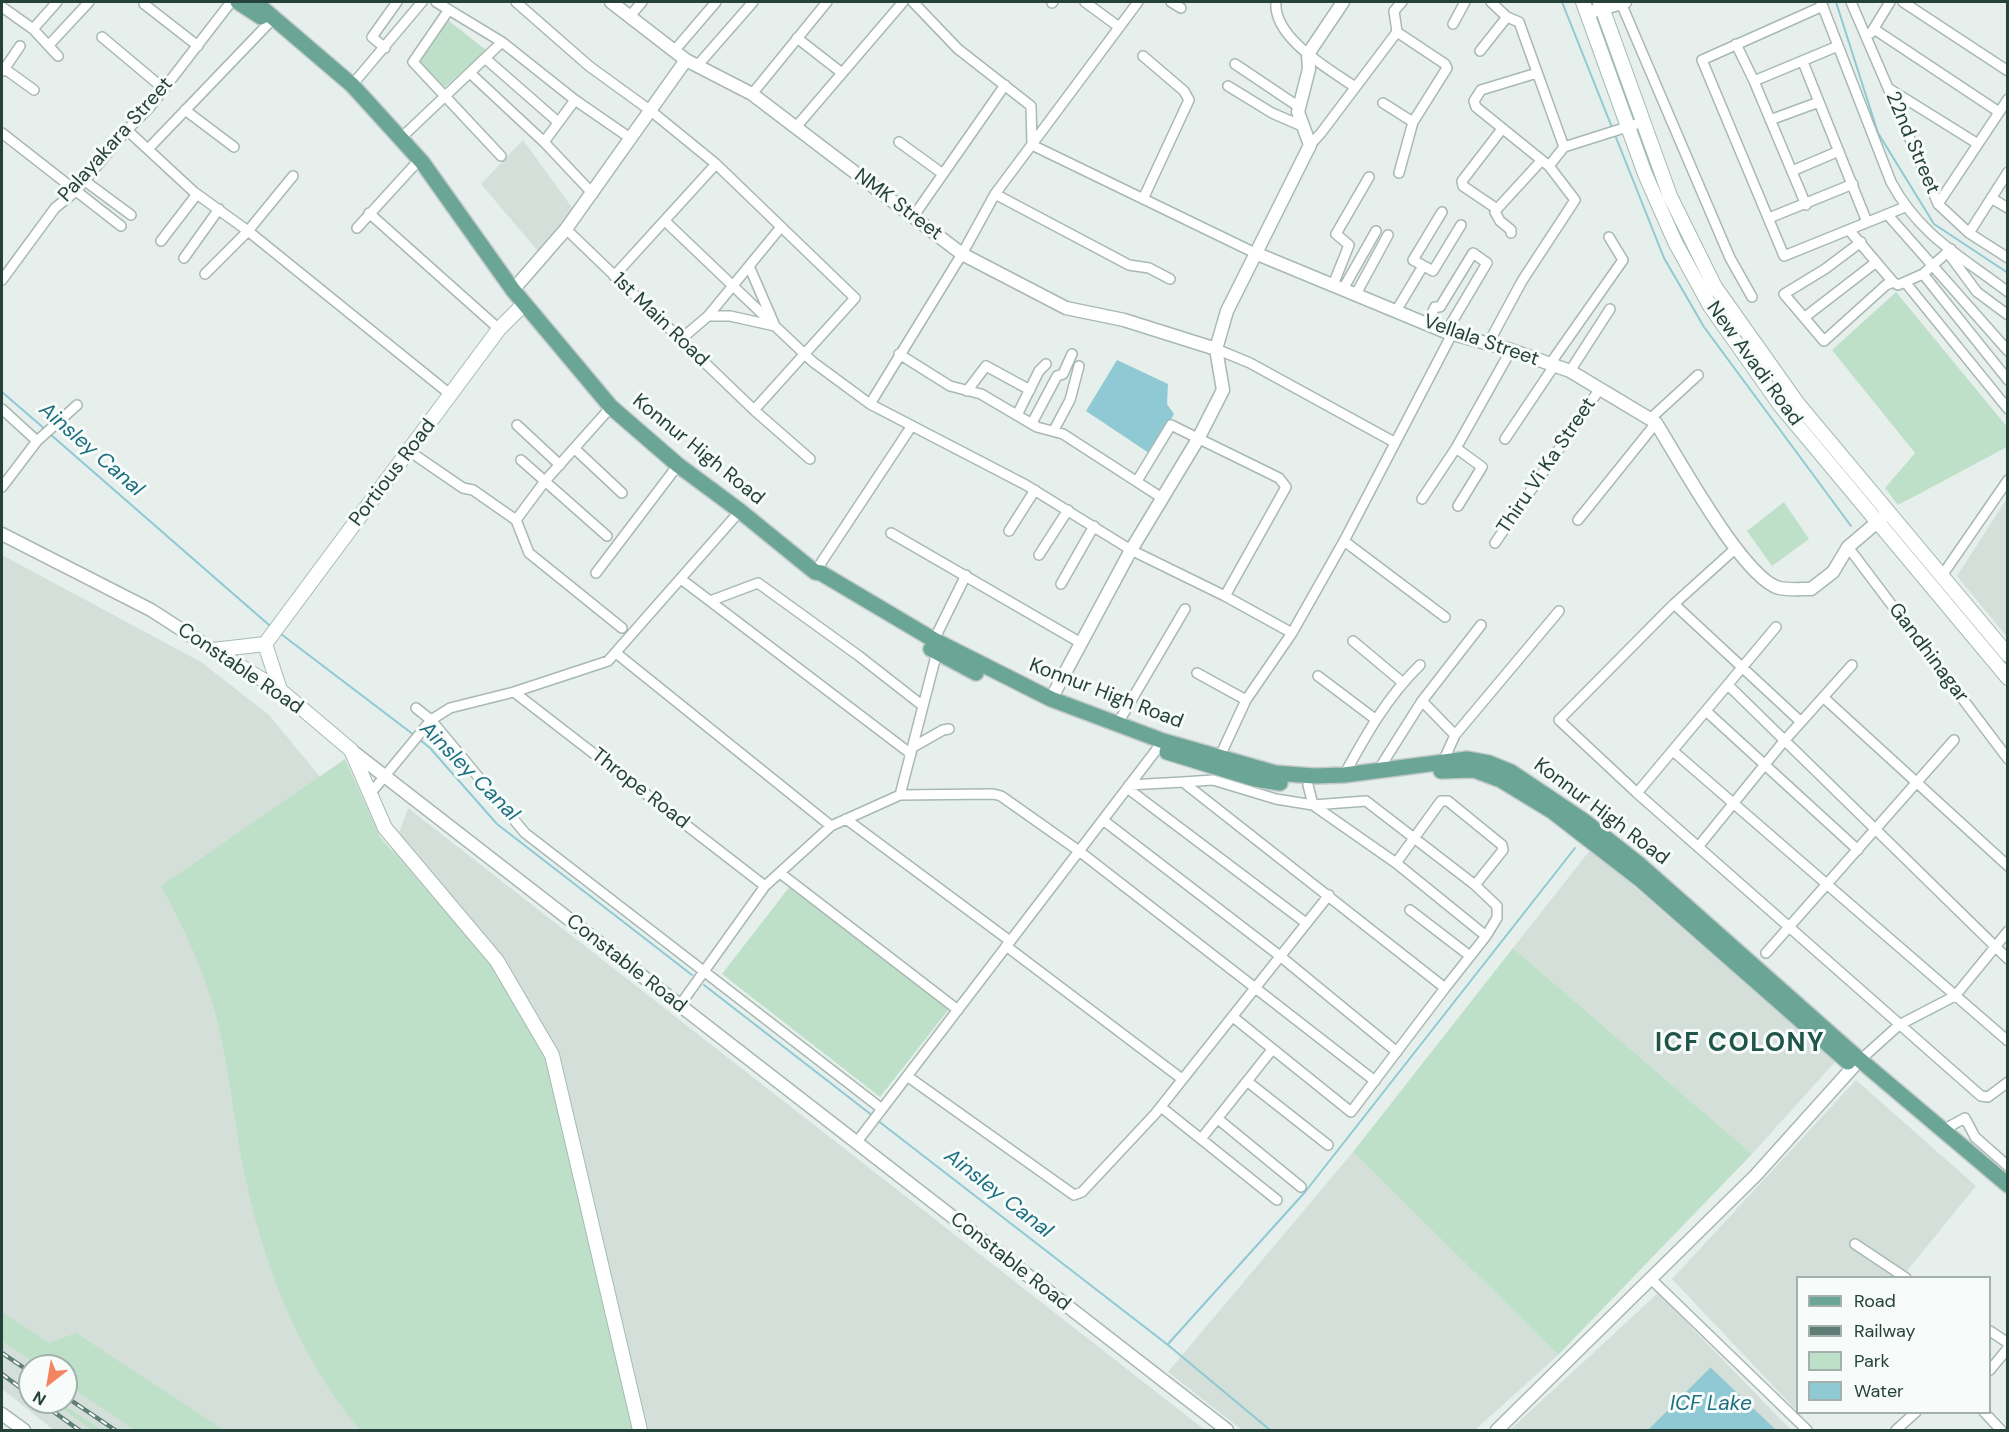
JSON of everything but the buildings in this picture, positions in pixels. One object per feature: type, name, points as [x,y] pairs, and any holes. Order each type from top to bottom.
[{"type":"main road","name":"Konnur High Road","points":[[238,2],[269,23],[293,35]]},
{"type":"main road","name":"Konnur High Road","points":[[255,2],[352,85],[420,159],[513,290],[611,407],[678,465],[740,511],[815,572],[821,573],[935,646],[1050,699],[1162,741],[1275,773],[1314,776],[1344,775],[1467,759],[1490,763],[1511,772],[1584,821],[1761,959],[1856,1063],[1943,1130],[2007,1185]]},
{"type":"main road","name":"New Avadi Road","points":[[1601,5],[1670,196],[1715,287],[1883,518],[2007,678]]},
{"type":"main road","name":"New Avadi Road","points":[[1585,7],[1628,128],[1675,242],[1710,306],[1780,405],[1883,518],[1941,577],[2007,656]]},
{"type":"main road","name":"Portious Road","points":[[265,644],[499,329],[524,304]]},
{"type":"main road","points":[[213,650],[265,644],[280,690]]},
{"type":"main road","points":[[935,646],[1026,698],[1157,749],[1255,779],[1308,785],[1445,770],[1474,770],[1501,780],[1552,811],[1641,880],[1856,1063],[2007,1196]]},
{"type":"main road","name":"Constable Road","points":[[213,650],[280,690],[351,750]]},
{"type":"main road","points":[[351,750],[385,828],[497,961],[552,1055],[640,1431]]},
{"type":"street","points":[[33,28],[57,2]]},
{"type":"street","points":[[50,45],[88,2]]},
{"type":"street","name":"Palayakara Street","points":[[2,280],[56,208],[76,191],[164,89],[231,2]]},
{"type":"street","points":[[385,48],[372,37],[397,2]]},
{"type":"street","points":[[352,85],[422,2]]},
{"type":"street","points":[[436,2],[502,42],[575,100],[630,138]]},
{"type":"street","points":[[516,2],[589,66],[651,111],[716,164],[855,298],[754,410]]},
{"type":"street","name":"NMK Street","points":[[611,2],[692,63],[752,94],[962,254],[1066,308],[1124,320],[1216,349]]},
{"type":"street","points":[[630,16],[642,2]]},
{"type":"street","points":[[674,51],[716,2]]},
{"type":"street","points":[[513,290],[593,194],[651,111],[692,63],[753,2]]},
{"type":"street","points":[[752,94],[827,2]]},
{"type":"street","points":[[796,127],[903,2]]},
{"type":"street","points":[[913,2],[958,49],[1031,106],[1032,145]]},
{"type":"street","points":[[1084,2],[1119,27]]},
{"type":"street","points":[[870,404],[898,354],[962,254],[995,194],[1138,2]]},
{"type":"street","points":[[1171,2],[1181,8]]},
{"type":"street","points":[[1276,2],[1280,23],[1308,54],[1355,87]]},
{"type":"street","points":[[1310,145],[1302,126],[1299,107],[1309,69],[1308,54],[1343,2]]},
{"type":"street","points":[[1050,699],[1131,549],[1198,439],[1223,390],[1216,349],[1227,311],[1255,253],[1310,145],[1397,32],[1394,12],[1402,2]]},
{"type":"street","points":[[1453,24],[1465,2]]},
{"type":"street","points":[[1491,2],[1507,17],[1519,22],[1564,147]]},
{"type":"street","points":[[1585,7],[1623,2],[1725,248],[1752,297]]},
{"type":"street","name":"22nd Street","points":[[1851,2],[1938,204],[1969,234],[2007,258]]},
{"type":"street","points":[[1866,40],[1890,2]]},
{"type":"street","points":[[1903,2],[2007,71]]},
{"type":"street","points":[[144,4],[198,46]]},
{"type":"street","points":[[1905,207],[1785,256],[1702,60],[1822,4],[1891,182],[1905,207],[1940,245],[2007,291]]},
{"type":"street","points":[[5,6],[33,28],[58,56]]},
{"type":"street","points":[[448,11],[413,62],[501,156]]},
{"type":"street","points":[[1480,51],[1507,17]]},
{"type":"street","points":[[148,148],[269,23]]},
{"type":"street","points":[[1874,29],[1999,112]]},
{"type":"street","points":[[1397,32],[1447,68],[1413,122],[1399,173]]},
{"type":"street","points":[[102,37],[164,89]]},
{"type":"street","points":[[797,38],[842,73]]},
{"type":"street","points":[[401,138],[502,42]]},
{"type":"street","points":[[1736,44],[1806,205]]},
{"type":"street","points":[[20,46],[3,71],[34,90]]},
{"type":"street","points":[[1754,81],[1838,46]]},
{"type":"street","points":[[1143,56],[1184,91],[1189,100],[1143,199]]},
{"type":"street","points":[[486,59],[558,122]]},
{"type":"street","points":[[1803,62],[1867,222]]},
{"type":"street","points":[[1234,64],[1299,107]]},
{"type":"street","points":[[470,73],[544,142],[593,194]]},
{"type":"street","points":[[1488,344],[1522,281],[1575,200],[1545,164],[1476,107],[1474,101],[1480,90],[1537,73]]},
{"type":"street","points":[[913,217],[1005,85]]},
{"type":"street","points":[[1228,86],[1272,113],[1302,126]]},
{"type":"street","points":[[1888,88],[1978,144]]},
{"type":"street","points":[[1938,204],[2007,99]]},
{"type":"street","points":[[544,142],[575,100]]},
{"type":"street","points":[[1383,102],[1413,122]]},
{"type":"street","points":[[1770,120],[1819,102]]},
{"type":"street","points":[[185,110],[234,147]]},
{"type":"street","points":[[1511,233],[1511,230],[1500,221],[1495,212],[1564,147],[1643,122]]},
{"type":"street","points":[[1497,209],[1463,186],[1462,181],[1502,129]]},
{"type":"street","points":[[127,130],[197,194],[248,231],[451,395]]},
{"type":"street","points":[[2,133],[121,226]]},
{"type":"street","points":[[898,142],[943,174]]},
{"type":"street","name":"Vellala Street","points":[[1032,145],[1255,253],[1449,333],[1511,350],[1570,371],[1653,421],[1736,548],[1752,568],[1778,588],[1811,589],[1833,572],[1848,547],[1883,518]]},
{"type":"street","points":[[1792,171],[1839,151]]},
{"type":"street","points":[[357,228],[420,159]]},
{"type":"street","points":[[614,276],[716,164]]},
{"type":"street","points":[[1969,234],[2007,172]]},
{"type":"street","points":[[205,274],[248,231],[293,176]]},
{"type":"street","points":[[1338,287],[1349,245],[1336,234],[1369,177]]},
{"type":"street","points":[[85,181],[131,215]]},
{"type":"street","points":[[1769,218],[1806,205],[1853,184]]},
{"type":"street","points":[[161,241],[197,194]]},
{"type":"street","points":[[995,194],[1129,265],[1149,268],[1170,279]]},
{"type":"street","points":[[1991,198],[2007,208]]},
{"type":"street","points":[[184,258],[219,209]]},
{"type":"street","points":[[1442,212],[1413,260],[1433,271],[1461,225]]},
{"type":"street","points":[[369,213],[499,329]]},
{"type":"street","points":[[1887,214],[2007,351]]},
{"type":"street","points":[[665,220],[806,354],[870,404],[1035,490],[1131,549],[1225,596],[1292,633]]},
{"type":"street","points":[[680,340],[708,316],[781,226]]},
{"type":"street","name":"1st Main Road","points":[[566,229],[754,410],[810,459]]},
{"type":"street","points":[[1849,230],[1862,242],[1875,263],[1898,285],[1923,274],[1949,251]]},
{"type":"street","points":[[1338,287],[1376,231]]},
{"type":"street","points":[[1356,294],[1388,235]]},
{"type":"street","points":[[1505,439],[1623,260],[1609,237]]},
{"type":"street","points":[[1862,242],[1825,269],[1784,294],[1824,341],[1893,282]]},
{"type":"street","points":[[1949,251],[1977,292],[2007,315]]},
{"type":"street","points":[[1220,756],[1246,700],[1292,633],[1344,541],[1486,263],[1473,253],[1440,307],[1435,307],[1427,324]]},
{"type":"street","points":[[1805,317],[1875,263]]},
{"type":"street","points":[[749,266],[775,326]]},
{"type":"street","points":[[1396,311],[1423,266]]},
{"type":"street","points":[[1923,274],[2007,380]]},
{"type":"street","points":[[1905,282],[2007,409]]},
{"type":"street","points":[[1570,371],[1610,309]]},
{"type":"street","points":[[708,316],[730,316],[775,326]]},
{"type":"street","points":[[1216,349],[1250,363],[1394,442]]},
{"type":"street","points":[[1422,499],[1456,448],[1511,350]]},
{"type":"street","points":[[898,354],[939,380],[981,394],[1032,423],[1054,430],[1162,498]]},
{"type":"street","points":[[1032,423],[1057,376],[1064,374],[1072,354]]},
{"type":"street","points":[[1017,415],[1039,371],[1046,364]]},
{"type":"street","points":[[967,391],[986,366],[1030,390]]},
{"type":"street","points":[[1054,430],[1070,400],[1079,366]]},
{"type":"street","points":[[1578,519],[1653,421],[1698,375]]},
{"type":"street","name":"Thiru Vi Ka Street","points":[[1495,543],[1599,390]]},
{"type":"street","points":[[2,487],[44,435],[77,405]]},
{"type":"street","points":[[516,520],[545,481],[611,407]]},
{"type":"street","points":[[2,409],[44,435]]},
{"type":"street","points":[[517,425],[560,465]]},
{"type":"street","points":[[1137,481],[1171,425],[1279,478],[1286,488],[1225,596]]},
{"type":"street","points":[[815,572],[911,427]]},
{"type":"street","points":[[1456,448],[1482,466],[1458,506]]},
{"type":"street","points":[[575,449],[622,493]]},
{"type":"street","points":[[409,451],[463,488],[473,490],[516,520],[529,553],[622,628]]},
{"type":"street","points":[[521,460],[607,536]]},
{"type":"street","points":[[596,573],[678,465]]},
{"type":"street","points":[[1941,577],[2007,480]]},
{"type":"street","points":[[1009,531],[1035,490]]},
{"type":"street","points":[[1039,555],[1068,510]]},
{"type":"street","points":[[370,794],[432,720],[450,708],[514,692],[608,661],[740,511]]},
{"type":"street","points":[[1061,584],[1094,526]]},
{"type":"street","points":[[891,533],[1081,643]]},
{"type":"street","name":"Constable Road","points":[[2,534],[151,610],[213,650]]},
{"type":"street","points":[[1344,541],[1445,617]]},
{"type":"street","name":"Gandhinagar","points":[[1848,547],[2007,759]]},
{"type":"street","points":[[1736,548],[1674,604],[1560,716],[1559,720],[1637,793],[1984,1098],[2007,1082]]},
{"type":"street","points":[[900,795],[923,706],[935,646],[966,575]]},
{"type":"street","points":[[681,579],[912,751]]},
{"type":"street","points":[[710,601],[758,583],[923,706]]},
{"type":"street","points":[[1674,604],[1801,722]]},
{"type":"street","points":[[1118,723],[1185,609]]},
{"type":"street","points":[[1443,762],[1455,735],[1559,611]]},
{"type":"street","points":[[1379,769],[1422,702],[1480,625]]},
{"type":"street","points":[[1637,793],[1776,627]]},
{"type":"street","points":[[1353,641],[1402,682]]},
{"type":"street","points":[[616,653],[831,826]]},
{"type":"street","points":[[1344,775],[1375,719],[1402,682],[1420,665]]},
{"type":"street","points":[[1698,847],[1822,697],[1852,665]]},
{"type":"street","points":[[1197,673],[1246,700]]},
{"type":"street","points":[[1318,676],[1375,719]]},
{"type":"street","points":[[1728,685],[2007,959]]},
{"type":"street","name":"Thrope Road","points":[[514,692],[765,886]]},
{"type":"street","points":[[1822,697],[2007,866]]},
{"type":"street","points":[[1422,702],[1455,735]]},
{"type":"street","points":[[416,708],[432,720],[525,833],[704,971],[878,1115]]},
{"type":"street","points":[[1706,711],[1858,850]]},
{"type":"street","points":[[912,751],[943,730],[949,729]]},
{"type":"street","points":[[1761,959],[1954,740]]},
{"type":"street","points":[[856,1143],[1157,749]]},
{"type":"street","name":"Constable Road","points":[[351,750],[1227,1431]]},
{"type":"street","points":[[1673,751],[2007,1041]]},
{"type":"street","points":[[1128,787],[1213,780],[1276,799],[1313,805],[1366,801],[1475,885],[1497,906],[1499,912],[1486,936],[1351,1112],[1272,1051],[1233,1017]]},
{"type":"street","points":[[1183,782],[1445,988]]},
{"type":"street","points":[[1308,785],[1313,805],[1396,863],[1486,936]]},
{"type":"street","points":[[1128,787],[1306,923]]},
{"type":"street","points":[[680,1005],[765,886],[831,826],[900,795],[997,794],[1079,851],[1374,1081]]},
{"type":"street","points":[[1396,863],[1441,801],[1448,801],[1502,845],[1503,850],[1475,885]]},
{"type":"street","points":[[846,819],[1182,1079]]},
{"type":"street","points":[[1103,820],[1280,956],[1397,1052]]},
{"type":"street","points":[[780,873],[958,1010]]},
{"type":"street","points":[[907,1076],[1074,1195],[1082,1192],[1161,1107],[1329,895]]},
{"type":"street","points":[[1410,909],[1470,956]]},
{"type":"street","points":[[1497,1431],[1756,1175],[1856,1063],[1899,1024],[1955,996],[2007,931]]},
{"type":"street","points":[[1201,1139],[1272,1051]]},
{"type":"street","points":[[1248,1082],[1328,1145]]},
{"type":"street","points":[[1161,1107],[1277,1200]]},
{"type":"street","points":[[1943,1130],[1965,1118],[1976,1137],[2007,1166]]},
{"type":"street","points":[[1218,1119],[1301,1187]]},
{"type":"street","points":[[1855,1244],[1903,1276]]},
{"type":"street","points":[[1650,1278],[1807,1431]]},
{"type":"street","points":[[1991,1332],[2007,1343]]},
{"type":"street","points":[[1991,1368],[2007,1348]]},
{"type":"street","points":[[2,1414],[24,1431]]},
{"type":"street","points":[[1896,1431],[1916,1414]]},
{"type":"street","points":[[1985,1414],[2001,1431]]},
{"type":"shaded area","points":[[523,140],[574,210],[542,256],[481,184]]},
{"type":"shaded area","points":[[2007,498],[2008,637],[1957,576]]},
{"type":"shaded area","points":[[2,555],[201,662],[269,715],[389,860],[408,808],[1205,1430],[54,1430],[34,1414],[78,1414],[78,1354],[18,1354],[18,1402],[2,1389]]},
{"type":"shaded area","points":[[1591,849],[1835,1062],[1752,1154],[1513,948]]},
{"type":"shaded area","points":[[1856,1080],[1976,1186],[1903,1276],[1796,1276],[1795,1409],[1672,1279]]},
{"type":"shaded area","points":[[1353,1152],[1558,1355],[1475,1430],[1242,1430],[1168,1372]]},
{"type":"shaded area","points":[[1658,1293],[1791,1430],[1510,1430]]},
{"type":"green space","points":[[448,20],[486,50],[445,87],[419,62]]},
{"type":"green space","points":[[1896,292],[2008,428],[2007,447],[1898,505],[1885,488],[1915,453],[1832,350]]},
{"type":"green space","points":[[1784,502],[1809,539],[1772,566],[1747,531]]},
{"type":"green space","points":[[345,759],[380,837],[492,965],[547,1059],[632,1430],[360,1430],[319,1373],[287,1310],[274,1278],[253,1210],[223,1045],[212,1002],[190,942],[161,886]]},
{"type":"green space","points":[[794,881],[952,1005],[880,1097],[722,974]]},
{"type":"green space","points":[[1513,948],[1752,1154],[1558,1355],[1353,1152]]},
{"type":"green space","points":[[2,1312],[49,1343],[76,1333],[224,1430],[135,1430],[78,1392],[78,1354],[21,1354],[2,1341]]},
{"type":"green space","points":[[70,1414],[77,1414],[102,1430],[92,1430]]},
{"type":"water","points":[[1117,360],[1168,384],[1167,404],[1174,414],[1152,455],[1086,411]]},
{"type":"water","name":"ICF Lake","points":[[1711,1368],[1776,1430],[1648,1430]]},
{"type":"waterway","points":[[1562,2],[1613,130]]},
{"type":"waterway","points":[[1836,2],[1878,133],[1934,224],[2008,273]]},
{"type":"waterway","points":[[1615,135],[1664,258],[1704,327],[1851,526]]},
{"type":"waterway","name":"Ainsley Canal","points":[[2,392],[46,430]]},
{"type":"waterway","name":"Ainsley Canal","points":[[50,434],[269,625]]},
{"type":"waterway","name":"Ainsley Canal","points":[[281,634],[414,735]]},
{"type":"waterway","name":"Ainsley Canal","points":[[419,739],[430,748],[497,824],[692,975]]},
{"type":"waterway","points":[[1168,1344],[1305,1192],[1575,848]]},
{"type":"waterway","name":"Ainsley Canal","points":[[704,985],[873,1116]]},
{"type":"waterway","name":"Ainsley Canal","points":[[877,1120],[1168,1345],[1270,1430]]},
{"type":"railway","points":[[2,1353],[18,1364]]},
{"type":"railway","points":[[2,1374],[18,1386]]},
{"type":"railway","points":[[78,1405],[115,1430]]},
{"type":"railway","points":[[57,1414],[79,1430]]},
{"type":"district","name":"ICF COLONY","points":[[1740,1044]]}]
